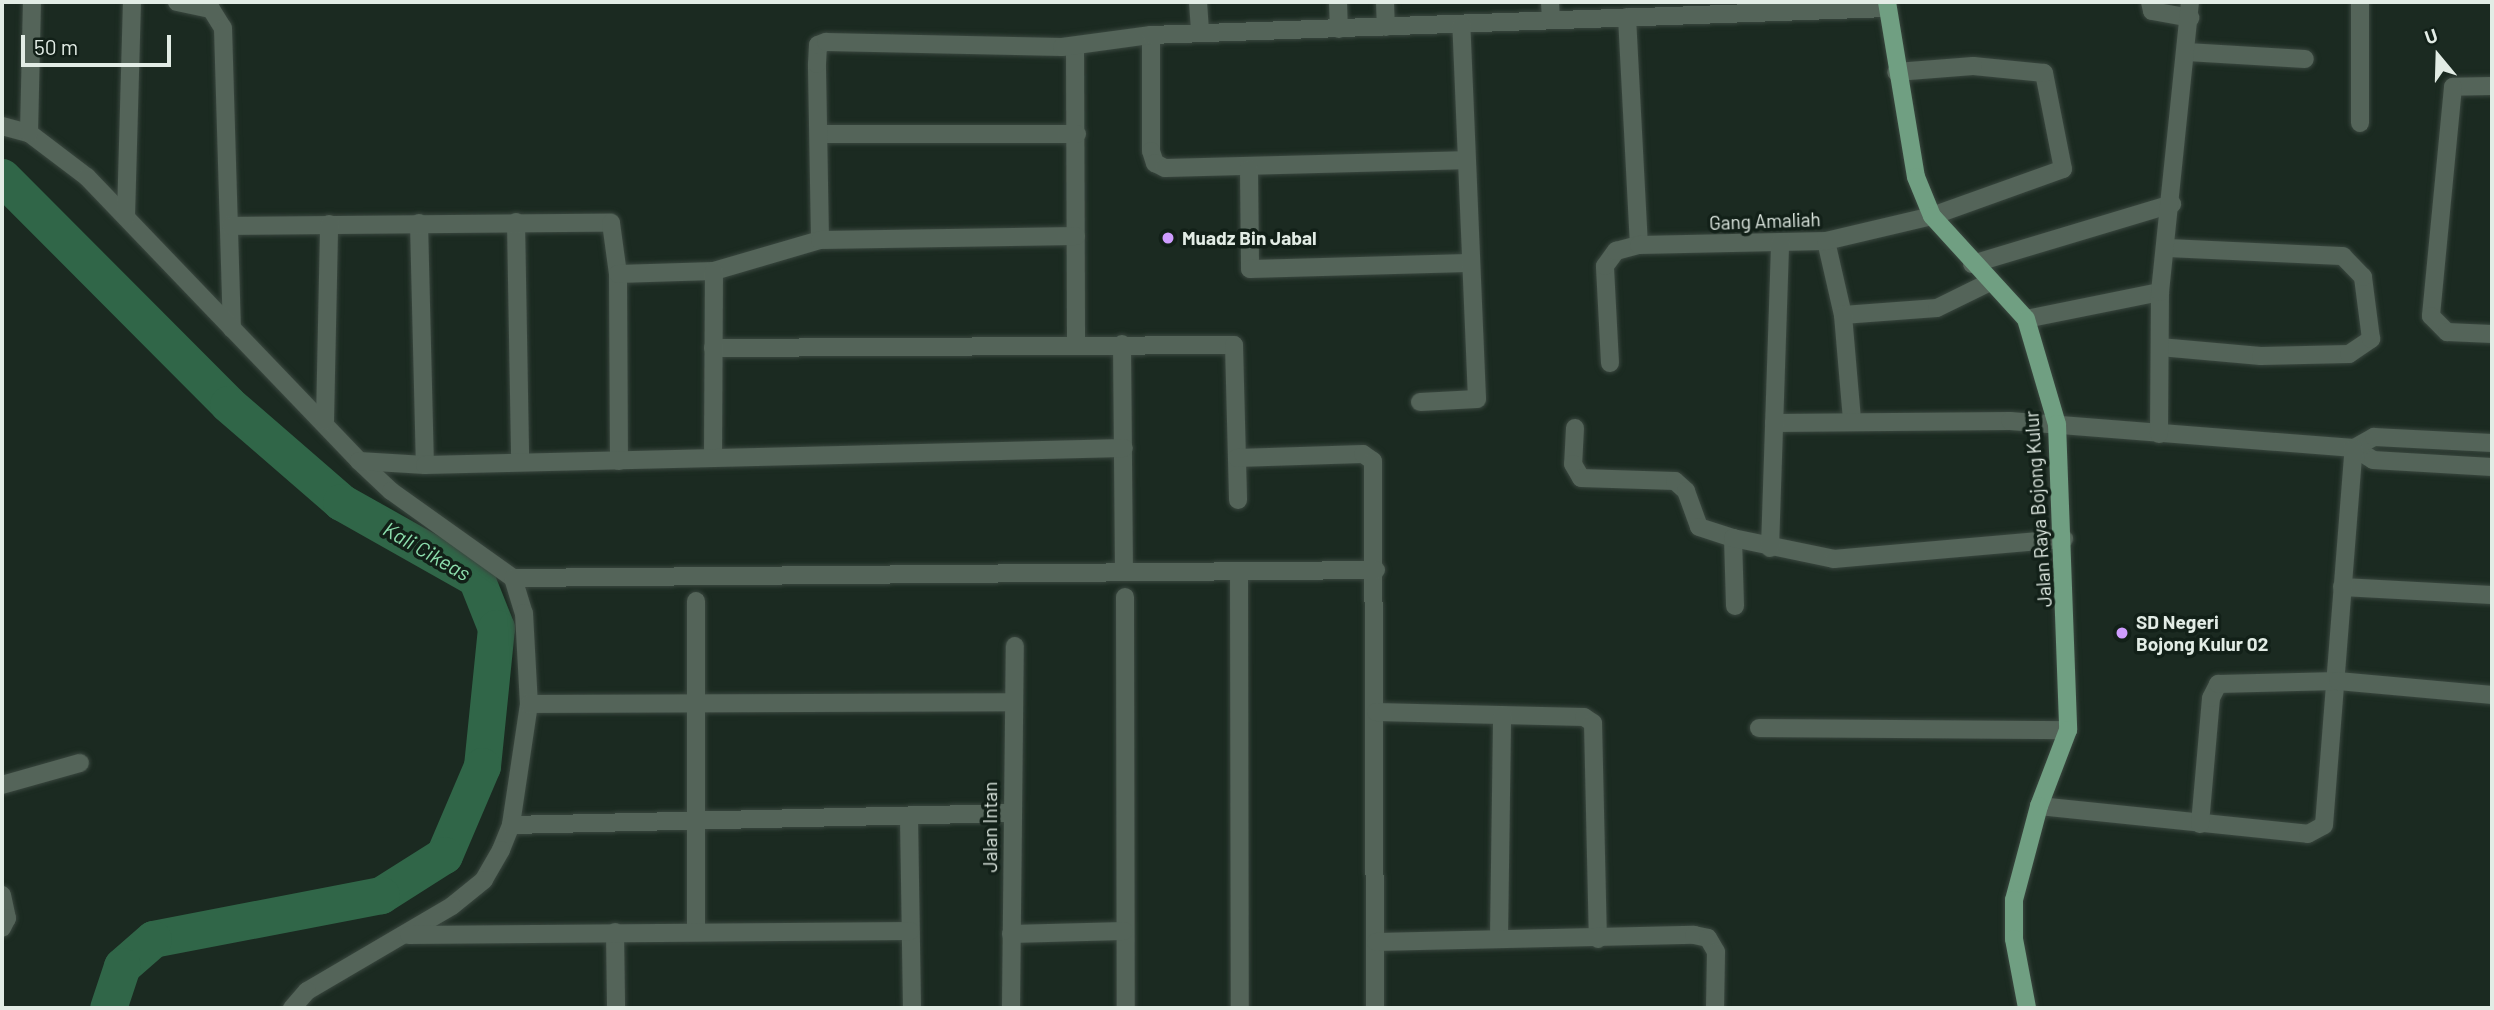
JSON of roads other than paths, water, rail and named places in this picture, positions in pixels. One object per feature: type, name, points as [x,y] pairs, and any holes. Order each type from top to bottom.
[{"type":"main road","points":[[1887,5],[1908,148],[1932,216],[1988,283],[2026,319]]},
{"type":"main road","name":"Jalan Raya Bojong Kulur","points":[[2026,319],[2057,424],[2064,539],[2068,730],[2039,806],[2014,900],[2014,939],[2027,1008]]},
{"type":"street","points":[[29,133],[32,2]]},
{"type":"street","points":[[126,216],[132,2]]},
{"type":"street","points":[[177,2],[211,9],[223,28],[232,329]]},
{"type":"street","points":[[1198,2],[1200,33]]},
{"type":"street","points":[[1338,2],[1339,29]]},
{"type":"street","points":[[1385,2],[1386,27]]},
{"type":"street","points":[[1550,2],[1551,20]]},
{"type":"street","points":[[2150,2],[2152,11],[2190,10],[2172,204],[2160,292],[2159,435]]},
{"type":"street","points":[[2360,2],[2360,123]]},
{"type":"street","points":[[820,240],[818,45],[827,41],[1075,47],[1151,35],[1551,20],[1633,12],[1887,5]]},
{"type":"street","points":[[1610,363],[1606,261],[1616,251],[1639,245],[1633,12]]},
{"type":"street","points":[[1420,402],[1477,399],[1463,160],[1461,24]]},
{"type":"street","points":[[1151,35],[1154,163],[1249,169],[1463,160]]},
{"type":"street","points":[[1075,47],[1076,343]]},
{"type":"street","points":[[2187,52],[2305,59]]},
{"type":"street","name":"Gang Amaliah","points":[[1639,245],[1826,241],[1932,216],[2062,171],[2066,162],[2049,80],[2044,73],[1973,66],[1896,72]]},
{"type":"street","points":[[2492,86],[2453,87],[2431,316],[2447,332],[2492,334]]},
{"type":"street","points":[[2,126],[29,133],[126,216],[232,329],[325,421],[359,461],[391,491],[513,578],[1376,570]]},
{"type":"street","points":[[820,134],[1077,134]]},
{"type":"street","points":[[1249,169],[1250,269],[1468,264]]},
{"type":"street","points":[[1972,264],[2172,204]]},
{"type":"street","points":[[516,222],[520,463]]},
{"type":"street","points":[[419,223],[425,465]]},
{"type":"street","points":[[231,226],[611,223],[618,274],[619,461]]},
{"type":"street","points":[[325,421],[329,224]]},
{"type":"street","points":[[618,274],[714,271],[820,240],[1076,236]]},
{"type":"street","points":[[1826,241],[1843,315],[1852,419]]},
{"type":"street","points":[[1770,548],[1780,242]]},
{"type":"street","points":[[2160,347],[2261,356],[2349,354],[2371,339],[2363,277],[2343,257],[2166,248]]},
{"type":"street","points":[[713,458],[714,271]]},
{"type":"street","points":[[1843,315],[1937,308],[1988,283]]},
{"type":"street","points":[[2026,319],[2160,292]]},
{"type":"street","points":[[713,348],[1076,343],[1234,345],[1238,500]]},
{"type":"street","points":[[1122,344],[1124,572]]},
{"type":"street","points":[[1774,423],[1852,419],[2057,424],[2159,435],[2354,448],[2373,460],[2492,467]]},
{"type":"street","points":[[1575,428],[1573,464],[1581,478],[1675,481],[1685,491],[1699,527],[1770,548],[1835,559],[2064,539]]},
{"type":"street","points":[[2354,448],[2374,437],[2492,443]]},
{"type":"street","points":[[359,461],[425,465],[1124,448]]},
{"type":"street","points":[[2039,806],[2308,834],[2324,825],[2338,681],[2342,587],[2354,448]]},
{"type":"street","points":[[1237,458],[1369,456],[1376,570],[1375,1008]]},
{"type":"street","points":[[1734,538],[1735,606]]},
{"type":"street","points":[[1239,570],[1240,1008]]},
{"type":"street","points":[[292,1008],[307,991],[409,935],[484,880],[511,825],[529,704],[524,613],[513,578]]},
{"type":"street","points":[[2342,587],[2492,595]]},
{"type":"street","points":[[1125,597],[1126,1008]]},
{"type":"street","points":[[696,601],[696,931]]},
{"type":"street","name":"Jalan Intan","points":[[1011,1008],[1012,702],[1015,646]]},
{"type":"street","points":[[2200,824],[2214,688],[2229,680],[2338,681],[2492,695]]},
{"type":"street","points":[[529,704],[1012,702]]},
{"type":"street","points":[[1376,712],[1584,717],[1593,723],[1598,939]]},
{"type":"street","points":[[1499,938],[1502,715]]},
{"type":"street","points":[[1759,728],[2068,730]]},
{"type":"street","points":[[2,785],[80,763]]},
{"type":"street","points":[[511,825],[1011,813]]},
{"type":"street","points":[[909,817],[912,1008]]},
{"type":"street","points":[[2,895],[7,918],[2,928]]},
{"type":"street","points":[[409,935],[696,931],[910,932]]},
{"type":"street","points":[[1011,934],[1124,931]]},
{"type":"street","points":[[615,932],[616,1008]]},
{"type":"street","points":[[1376,942],[1499,938],[1708,939],[1716,952],[1715,1008]]},
{"type":"waterway","name":"Kali Cikeas","points":[[2,177],[228,404],[341,502],[476,578],[496,628],[482,766],[444,855],[381,895],[153,939],[122,966],[108,1008]]},
{"type":"place","name":"Muadz Bin Jabal","points":[[1168,238]]},
{"type":"place","name":"SD Negeri Bojong Kulur 02","points":[[2122,633]]}]
